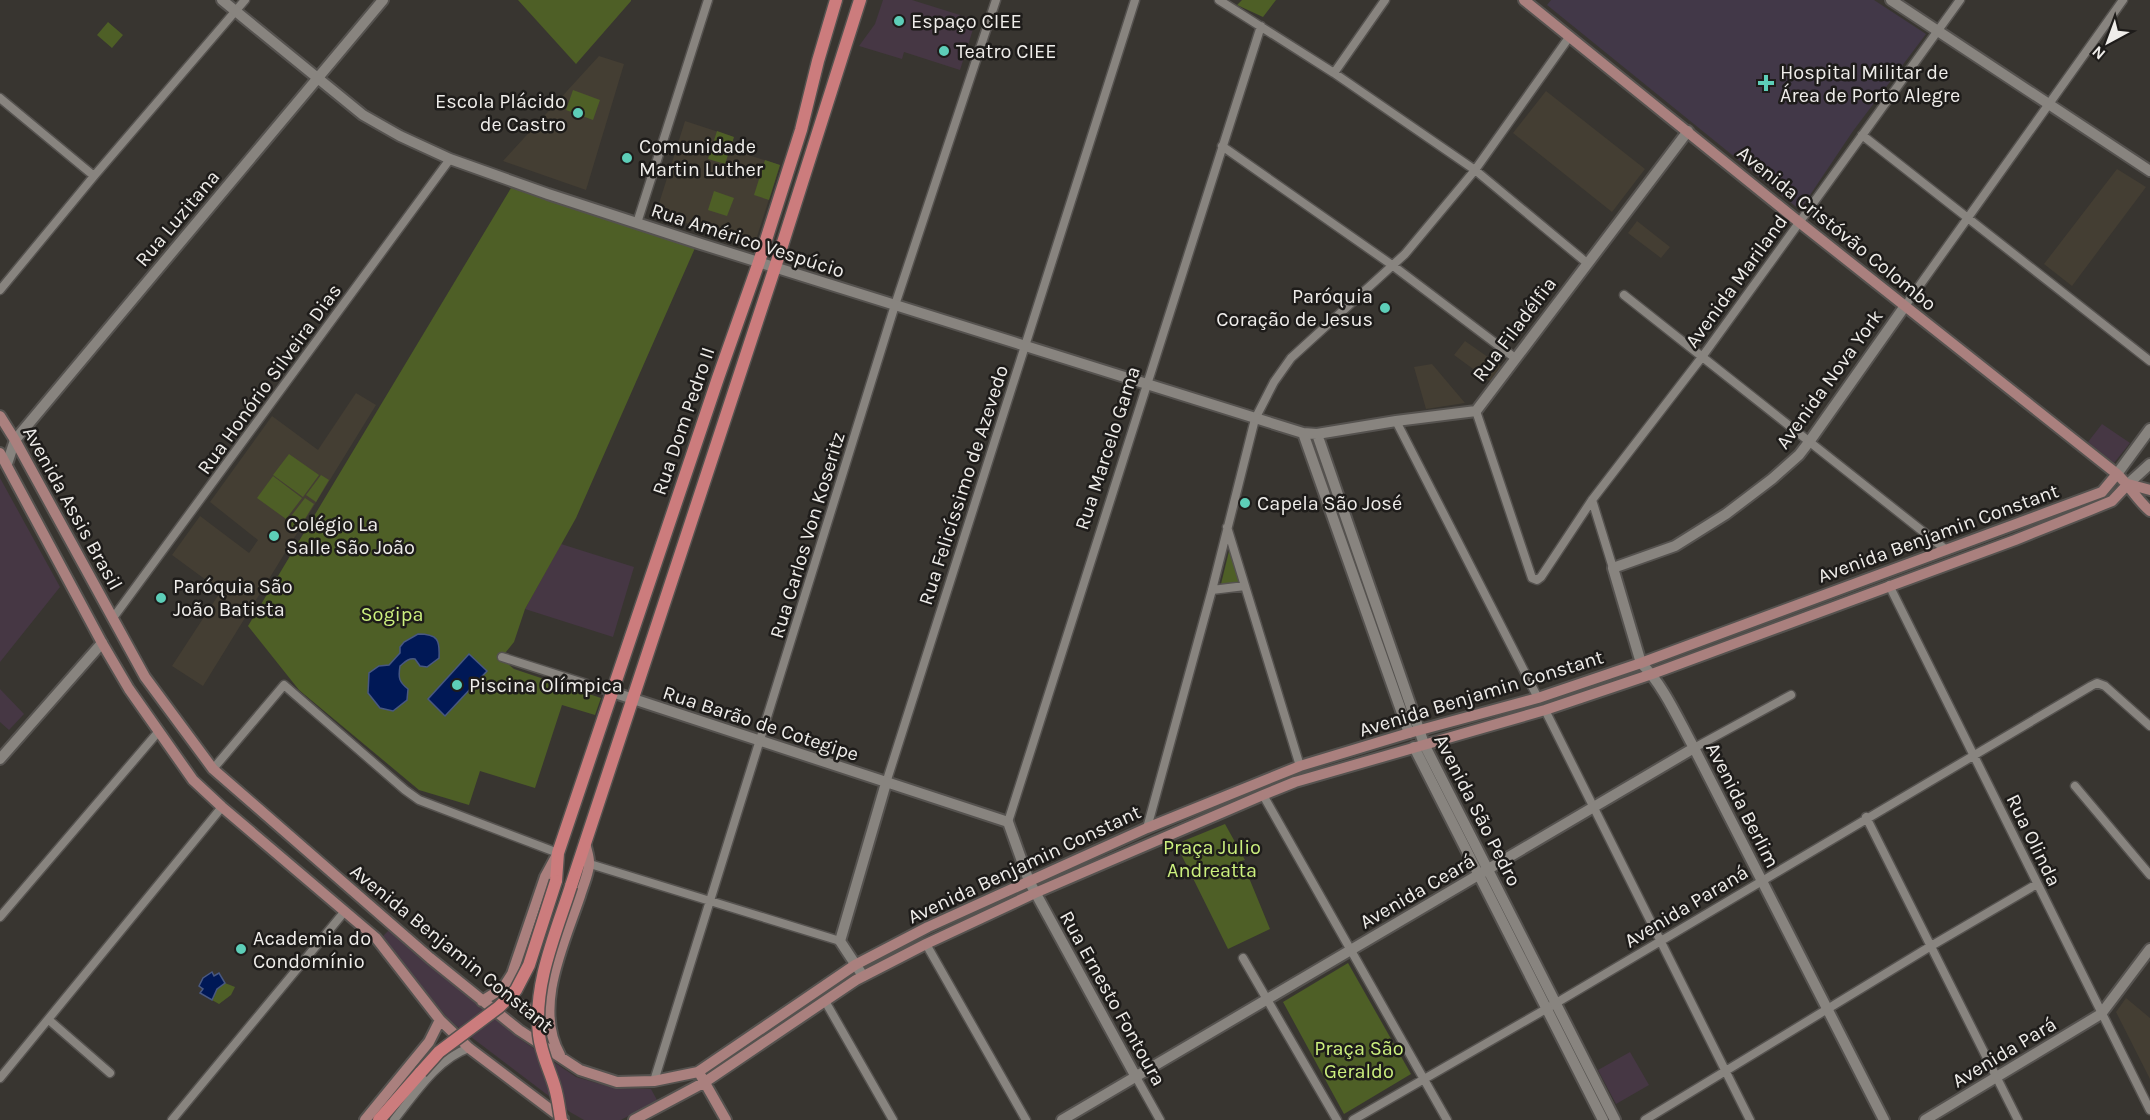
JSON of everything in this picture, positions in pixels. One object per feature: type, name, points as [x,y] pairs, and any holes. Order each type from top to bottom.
[{"type":"main road","name":"Rua Dom Pedro II","points":[[482,1001],[503,988],[519,959],[545,878],[558,853],[759,262],[801,130],[836,0]]},
{"type":"main road","name":"Rua Dom Pedro II","points":[[563,1120],[539,1034],[538,1002],[545,970],[860,0]]},
{"type":"main road","name":"Avenida Cristóvão Colombo","points":[[1524,0],[2117,474],[2150,511]]},
{"type":"main road","name":"Avenida Assis Brasil","points":[[0,416],[113,618]]},
{"type":"main road","name":"Avenida Assis Brasil","points":[[0,453],[102,643]]},
{"type":"main road","name":"Avenida Benjamin Constant","points":[[113,618],[145,677],[213,769],[430,958],[519,1030],[580,1070],[617,1082],[654,1082],[701,1077],[855,965],[928,927],[1147,828],[1300,766],[1538,698],[1641,663],[2102,492],[2117,474]]},
{"type":"main road","name":"Avenida Cristóvão Colombo","points":[[2128,484],[2150,490]]},
{"type":"main road","name":"Avenida Benjamin Constant","points":[[634,1120],[863,976],[1035,893],[1263,795],[1295,782],[1545,710],[1652,674],[2015,540],[2112,501],[2128,484]]},
{"type":"main road","name":"Avenida Benjamin Constant","points":[[102,643],[129,688],[194,780],[222,807],[376,938],[440,1020],[469,1048],[563,1120]]},
{"type":"main road","points":[[561,1058],[550,1031],[551,987],[590,864],[585,842]]},
{"type":"main road","name":"Rua Dom Pedro II","points":[[379,1120],[439,1052],[499,1007],[516,990],[529,965],[556,881],[558,853]]},
{"type":"main road","points":[[503,988],[522,1008],[535,1012],[549,1012]]},
{"type":"main road","points":[[366,1120],[429,1042],[440,1020]]},
{"type":"main road","points":[[701,1077],[726,1120]]},
{"type":"street","name":"Rua Américo Vespúcio","points":[[222,0],[363,115],[400,136],[450,159],[637,224],[1303,433]]},
{"type":"street","points":[[0,290],[245,0]]},
{"type":"street","name":"Rua Luzitana","points":[[7,464],[15,440],[383,0]]},
{"type":"street","points":[[637,224],[708,0]]},
{"type":"street","name":"Rua Carlos Von Koseritz","points":[[654,1082],[895,306],[996,0]]},
{"type":"street","name":"Rua Felicíssimo de Azevedo","points":[[840,941],[886,783],[1135,0]]},
{"type":"street","points":[[1219,0],[1334,73],[1475,170],[1587,263]]},
{"type":"street","points":[[1334,73],[1385,0]]},
{"type":"street","points":[[1891,0],[2150,171]]},
{"type":"street","name":"Avenida Mariland","points":[[1476,411],[1532,578],[1537,580],[1542,577],[1592,500],[1702,357],[1960,0]]},
{"type":"street","name":"Avenida Nova York","points":[[1613,568],[1675,546],[1726,514],[1772,480],[1799,455],[2123,0]]},
{"type":"street","name":"Rua Marcelo Gama","points":[[1008,822],[1261,26]]},
{"type":"street","points":[[1147,828],[1212,590],[1255,419],[1274,382],[1291,358],[1405,254],[1475,170],[1570,36]]},
{"type":"street","points":[[0,98],[94,176]]},
{"type":"street","name":"Rua Filadélfia","points":[[1303,433],[1317,434],[1476,411],[1688,131]]},
{"type":"street","points":[[1862,135],[2150,361]]},
{"type":"street","points":[[1222,146],[1392,265],[1515,358]]},
{"type":"street","name":"Rua Honório Silveira Dias","points":[[113,618],[450,159]]},
{"type":"street","points":[[1624,296],[1945,549]]},
{"type":"street","points":[[1396,421],[1538,698]]},
{"type":"street","points":[[2117,474],[2150,429]]},
{"type":"street","name":"Avenida São Pedro","points":[[1303,433],[1352,571],[1371,607]]},
{"type":"street","name":"Avenida São Pedro","points":[[1317,434],[1363,567],[1371,607],[1419,745],[1551,1006],[1615,1120]]},
{"type":"street","points":[[2128,484],[2138,472],[2150,464]]},
{"type":"street","points":[[1323,489],[1335,485]]},
{"type":"street","name":"Avenida Berlim","points":[[1592,500],[1641,663],[1652,674],[1694,748],[1884,1120]]},
{"type":"street","points":[[1337,528],[1348,525]]},
{"type":"street","points":[[1227,527],[1300,766]]},
{"type":"street","points":[[1352,571],[1363,567]]},
{"type":"street","name":"Rua Olinda","points":[[1889,585],[2150,1110]]},
{"type":"street","points":[[1212,590],[1245,586]]},
{"type":"street","points":[[0,759],[102,643]]},
{"type":"street","name":"Rua Barão de Cotegipe","points":[[502,657],[1008,822]]},
{"type":"street","name":"Avenida Paraná","points":[[1353,1120],[1551,1006],[1866,817],[2097,683],[2105,686],[2150,726]]},
{"type":"street","points":[[213,769],[284,685],[419,800],[558,853]]},
{"type":"street","name":"Avenida Ceará","points":[[1062,1120],[1694,748],[1791,695]]},
{"type":"street","points":[[1545,710],[1750,1120]]},
{"type":"street","points":[[0,917],[159,731]]},
{"type":"street","points":[[2075,786],[2150,875]]},
{"type":"street","points":[[1263,795],[1447,1120]]},
{"type":"street","points":[[0,1078],[222,807]]},
{"type":"street","points":[[1866,817],[2018,1120]]},
{"type":"street","points":[[1008,822],[1029,881]]},
{"type":"street","points":[[590,864],[840,941],[863,976]]},
{"type":"street","name":"Rua Ernesto Fontoura","points":[[1029,881],[1160,1120]]},
{"type":"street","points":[[1645,1120],[2037,884]]},
{"type":"street","points":[[172,1120],[345,911]]},
{"type":"street","points":[[926,944],[1026,1120]]},
{"type":"street","points":[[2101,1014],[2150,949]]},
{"type":"street","points":[[1243,958],[1337,1120]]},
{"type":"street","points":[[825,1001],[893,1120]]},
{"type":"street","name":"Avenida São Pedro","points":[[1551,1006],[1603,1120]]},
{"type":"street","name":"Avenida Pará","points":[[1925,1120],[2101,1014]]},
{"type":"street","points":[[49,1020],[110,1072]]},
{"type":"street","points":[[394,1120],[441,1066],[456,1053],[469,1048]]},
{"type":"shaded area","points":[[883,0],[912,0],[976,20],[960,70],[904,52],[902,59],[859,46],[875,24]]},
{"type":"shaded area","name":"Hospital Militar de Área de Porto Alegre","points":[[1551,0],[1874,0],[1926,34],[1853,131],[1800,210],[1547,5]]},
{"type":"shaded area","name":"Escola Plácido de Castro","points":[[599,56],[624,64],[586,190],[503,161]]},
{"type":"shaded area","points":[[1546,91],[1645,169],[1612,212],[1513,133]]},
{"type":"shaded area","points":[[685,121],[734,137],[730,149],[780,165],[754,246],[656,213]]},
{"type":"shaded area","points":[[2117,169],[2146,187],[2072,286],[2044,264]]},
{"type":"shaded area","points":[[1637,221],[1670,247],[1661,258],[1628,233]]},
{"type":"shaded area","points":[[1465,341],[1502,367],[1491,382],[1454,355]]},
{"type":"shaded area","points":[[1432,364],[1465,403],[1426,409],[1414,367]]},
{"type":"shaded area","name":"Colégio La Salle São João","points":[[356,393],[376,405],[203,686],[172,666],[221,591],[172,555],[200,516],[249,553],[258,540],[210,502],[272,416],[318,450]]},
{"type":"shaded area","points":[[2102,424],[2130,443],[2114,463],[2088,442]]},
{"type":"shaded area","points":[[0,478],[60,587],[0,662]]},
{"type":"shaded area","points":[[561,544],[634,567],[613,637],[525,609]]},
{"type":"shaded area","points":[[418,634],[430,635],[436,639],[439,658],[427,667],[420,666],[415,659],[400,666],[400,679],[408,689],[407,700],[393,711],[380,708],[368,693],[369,673],[379,666],[389,665],[400,653],[400,647],[404,642]]},
{"type":"shaded area","name":"Piscina Olímpica","points":[[469,654],[487,671],[445,716],[428,699]]},
{"type":"shaded area","points":[[0,689],[24,714],[9,730],[0,722]]},
{"type":"shaded area","points":[[389,930],[520,1039],[576,1077],[614,1088],[651,1089],[657,1100],[621,1120],[584,1120],[570,1112],[450,1021],[382,937]]},
{"type":"shaded area","points":[[212,972],[214,976],[219,973],[225,983],[217,989],[212,1000],[200,993],[203,989],[199,986],[203,978]]},
{"type":"shaded area","points":[[2126,998],[2150,1018],[2150,1079],[2116,1012]]},
{"type":"shaded area","points":[[1630,1052],[1649,1085],[1616,1104],[1598,1070]]},
{"type":"green space","points":[[518,0],[631,0],[631,1],[576,64]]},
{"type":"green space","points":[[1242,0],[1276,0],[1263,17],[1237,5]]},
{"type":"green space","points":[[108,22],[123,35],[112,48],[97,35]]},
{"type":"green space","points":[[573,90],[600,100],[593,120],[566,110]]},
{"type":"green space","points":[[717,131],[734,137],[725,164],[708,159]]},
{"type":"green space","points":[[765,160],[780,165],[769,200],[754,195]]},
{"type":"green space","name":"Sogipa","points":[[511,188],[695,248],[576,518],[525,609],[514,642],[501,658],[514,669],[601,698],[595,715],[562,705],[535,788],[480,771],[469,805],[419,790],[299,690],[248,626]]},
{"type":"green space","points":[[714,191],[734,198],[727,216],[708,210]]},
{"type":"green space","points":[[289,454],[319,475],[303,497],[273,475]]},
{"type":"green space","points":[[321,475],[329,480],[316,502],[306,495]]},
{"type":"green space","points":[[273,476],[302,498],[286,519],[257,498]]},
{"type":"green space","points":[[305,498],[314,504],[297,532],[285,524]]},
{"type":"green space","points":[[1230,547],[1241,583],[1221,584]]},
{"type":"green space","name":"Praça Julio Andreatta","points":[[1225,824],[1245,860],[1238,862],[1242,874],[1247,873],[1270,929],[1228,949],[1176,844]]},
{"type":"green space","name":"Praça São Geraldo","points":[[1348,963],[1411,1074],[1344,1114],[1283,1002]]},
{"type":"green space","points":[[225,983],[235,987],[231,995],[219,1004],[212,1000],[217,989]]},
{"type":"place","name":"Espaço CIEE","points":[[899,21]]},
{"type":"place","name":"Teatro CIEE","points":[[944,51]]},
{"type":"place","name":"Hospital Militar de Área de Porto Alegre","points":[[1766,83]]},
{"type":"place","name":"Escola Plácido de Castro","points":[[578,113]]},
{"type":"place","name":"Comunidade Martin Luther","points":[[627,158]]},
{"type":"place","name":"Paróquia Coração de Jesus","points":[[1385,308]]},
{"type":"place","name":"Capela São José","points":[[1245,503]]},
{"type":"place","name":"Colégio La Salle São João","points":[[274,536]]},
{"type":"place","name":"Paróquia São João Batista","points":[[161,598]]},
{"type":"place","name":"Piscina Olímpica","points":[[457,685]]},
{"type":"place","name":"Academia do Condomínio","points":[[241,949]]}]
